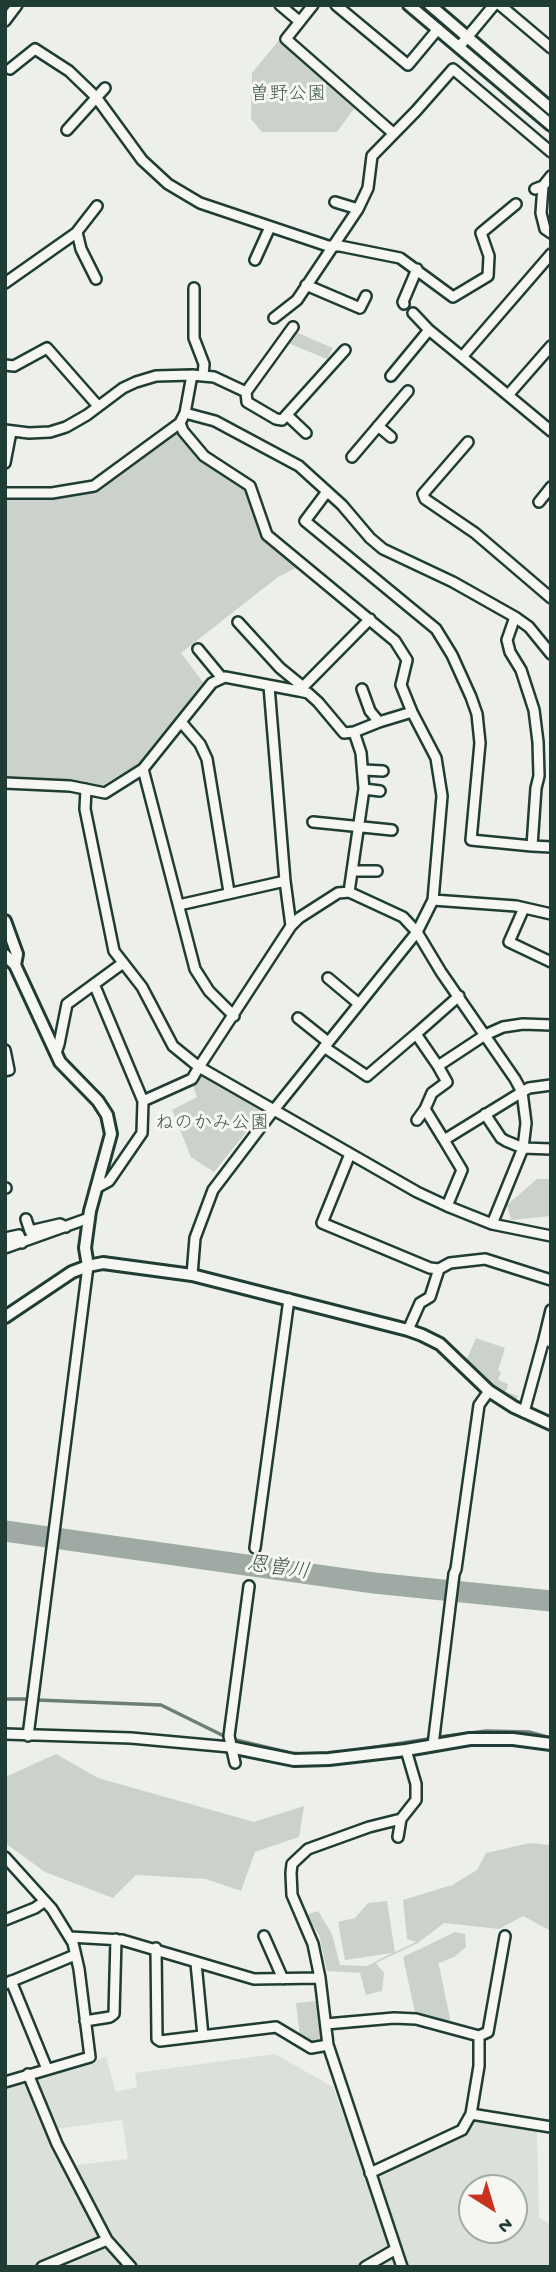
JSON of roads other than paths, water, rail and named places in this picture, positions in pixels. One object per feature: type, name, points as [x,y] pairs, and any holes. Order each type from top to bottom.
[{"type":"street","points":[[5,21],[17,5]]},
{"type":"street","points":[[280,5],[299,21]]},
{"type":"street","points":[[313,5],[286,39],[393,133]]},
{"type":"street","points":[[336,5],[408,65],[438,29]]},
{"type":"street","points":[[410,5],[551,125]]},
{"type":"street","points":[[430,5],[551,109]]},
{"type":"street","points":[[459,47],[497,5],[551,48]]},
{"type":"street","points":[[10,69],[35,49],[69,71],[96,97],[142,160],[168,184],[200,203],[328,246],[395,257],[453,297],[488,276],[489,256],[481,233],[516,204]]},
{"type":"street","points":[[274,318],[291,306],[358,209],[368,188],[372,156],[453,69],[551,152]]},
{"type":"street","points":[[67,131],[105,88]]},
{"type":"street","points":[[551,176],[539,187],[545,229],[551,233]]},
{"type":"street","points":[[335,202],[358,209]]},
{"type":"street","points":[[5,283],[78,232],[97,206]]},
{"type":"street","points":[[255,260],[270,227]]},
{"type":"street","points":[[78,232],[81,249],[96,279]]},
{"type":"street","points":[[462,356],[551,254]]},
{"type":"street","points":[[404,304],[402,302],[416,269]]},
{"type":"street","points":[[306,285],[365,310],[366,296]]},
{"type":"street","points":[[194,288],[194,338],[204,364],[203,376]]},
{"type":"street","points":[[413,313],[429,330],[551,431]]},
{"type":"street","points":[[293,327],[246,392],[247,402],[276,419],[282,420],[345,350]]},
{"type":"street","points":[[391,376],[429,330]]},
{"type":"street","points":[[509,394],[551,346]]},
{"type":"street","points":[[5,365],[14,366],[47,348],[98,406]]},
{"type":"street","points":[[5,493],[52,493],[94,486],[180,423],[185,413],[192,375]]},
{"type":"street","points":[[5,463],[8,431],[50,432],[66,427],[136,382],[156,376],[214,377],[246,392]]},
{"type":"street","points":[[352,457],[408,391]]},
{"type":"street","points":[[185,413],[215,421],[299,466],[342,505],[383,549],[453,582],[515,617],[530,627],[551,654]]},
{"type":"street","points":[[287,415],[306,433]]},
{"type":"street","points":[[180,423],[183,431],[204,456],[250,486],[267,535],[395,641],[407,660],[401,685],[436,758],[440,769],[442,796],[433,900],[417,932],[213,1190],[195,1238],[192,1275]]},
{"type":"street","points":[[378,426],[391,438]]},
{"type":"street","points":[[468,442],[423,494],[425,499],[475,533],[551,598]]},
{"type":"street","points":[[538,502],[551,487]]},
{"type":"street","points":[[326,493],[304,521],[436,629],[452,655],[471,697],[477,714],[481,743],[471,840],[551,847]]},
{"type":"street","points":[[515,617],[507,640],[510,652],[521,670],[534,710],[539,776],[532,846]]},
{"type":"street","points":[[198,649],[222,678],[301,688],[370,619]]},
{"type":"street","points":[[238,622],[279,668],[318,702],[344,733],[412,712]]},
{"type":"street","points":[[5,783],[70,786],[105,793],[143,769],[208,687],[222,678]]},
{"type":"street","points":[[270,686],[291,926]]},
{"type":"street","points":[[362,689],[370,711],[379,722]]},
{"type":"street","points":[[181,722],[200,744],[207,759],[229,892]]},
{"type":"street","points":[[349,892],[364,789],[364,769],[354,732]]},
{"type":"street","points":[[143,769],[195,969],[209,991],[234,1016]]},
{"type":"street","points":[[364,769],[383,771]]},
{"type":"street","points":[[539,776],[551,777]]},
{"type":"street","points":[[86,789],[85,809],[113,947],[142,987],[173,1046],[200,1067],[273,1111],[447,1206],[492,1224],[551,1236]]},
{"type":"street","points":[[364,789],[380,791]]},
{"type":"street","points":[[319,820],[392,830]]},
{"type":"street","points":[[354,871],[377,872]]},
{"type":"street","points":[[179,905],[285,881]]},
{"type":"street","points":[[143,1101],[192,1079],[291,926],[328,898],[349,892],[402,917],[417,932],[522,1092],[526,1123],[523,1148],[492,1224]]},
{"type":"street","points":[[433,900],[524,908],[551,914]]},
{"type":"street","points":[[524,908],[509,942],[551,962]]},
{"type":"street","points":[[5,920],[17,954],[15,965]]},
{"type":"street","points":[[5,955],[15,965],[61,1062],[98,1101],[107,1115],[111,1134],[89,1218],[85,1248],[88,1266],[28,1736]]},
{"type":"street","points":[[56,1052],[60,1044],[67,1004],[123,962]]},
{"type":"street","points":[[328,978],[359,1004]]},
{"type":"street","points":[[94,984],[143,1101],[142,1133],[109,1181],[96,1188]]},
{"type":"street","points":[[298,1018],[326,1045],[368,1076],[459,996]]},
{"type":"street","points":[[439,1066],[485,1035],[503,1027],[523,1024],[551,1025]]},
{"type":"street","points":[[416,1034],[447,1082],[432,1093],[417,1120]]},
{"type":"street","points":[[5,1050],[9,1070],[5,1071]]},
{"type":"street","points":[[444,1140],[529,1088],[551,1086]]},
{"type":"street","points":[[425,1109],[461,1170],[447,1206]]},
{"type":"street","points":[[485,1114],[501,1138],[523,1148],[551,1149]]},
{"type":"street","points":[[350,1154],[322,1223],[430,1268],[439,1269],[450,1263],[485,1259],[551,1280]]},
{"type":"street","points":[[380,1170],[387,1160]]},
{"type":"street","points":[[5,1248],[89,1218]]},
{"type":"street","points":[[26,1219],[30,1231],[60,1224],[68,1227]]},
{"type":"street","points":[[5,1238],[19,1235],[22,1243]]},
{"type":"street","points":[[5,1317],[72,1272],[88,1266],[103,1263],[192,1275],[408,1330],[440,1344],[489,1391],[551,1424]]},
{"type":"street","points":[[408,1330],[420,1303],[430,1297],[439,1269]]},
{"type":"street","points":[[255,1548],[289,1299]]},
{"type":"street","points":[[524,1412],[547,1340],[551,1310]]},
{"type":"street","points":[[433,1745],[450,1619],[453,1574],[456,1569],[479,1405],[489,1391]]},
{"type":"street","points":[[234,1763],[229,1736],[249,1586]]},
{"type":"street","points":[[5,1734],[131,1738],[230,1746],[295,1760],[406,1750],[470,1739],[513,1739],[551,1744]]},
{"type":"street","points":[[398,1837],[401,1819],[416,1800],[415,1784],[406,1750]]},
{"type":"street","points":[[401,1819],[369,1826],[308,1849],[292,1864],[292,1895],[313,1944],[328,2045],[402,2267]]},
{"type":"street","points":[[5,1857],[45,1900],[70,1937],[90,2057],[5,2082]]},
{"type":"street","points":[[5,1920],[35,1908],[45,1900]]},
{"type":"street","points":[[264,1936],[283,1979]]},
{"type":"street","points":[[326,2024],[415,2018],[479,2036],[488,2032],[505,1936]]},
{"type":"street","points":[[70,1937],[116,1939],[156,1948],[195,1963],[254,1979],[320,1978]]},
{"type":"street","points":[[85,2021],[114,2014],[116,1939]]},
{"type":"street","points":[[156,1948],[157,2039],[160,2041],[276,2026],[311,2048],[328,2045]]},
{"type":"street","points":[[47,2069],[8,1982],[75,1955]]},
{"type":"street","points":[[195,1963],[203,2036]]},
{"type":"street","points":[[370,2173],[462,2130],[471,2114],[479,2066],[479,2036]]},
{"type":"street","points":[[28,2074],[57,2144],[107,2240],[131,2267]]},
{"type":"street","points":[[471,2114],[551,2127]]},
{"type":"street","points":[[42,2267],[107,2240]]},
{"type":"street","points":[[365,2267],[396,2249]]},
{"type":"waterway","name":"恩曽川","points":[[5,1531],[374,1583],[551,1601]]},
{"type":"waterway","points":[[5,1699],[28,1699]]},
{"type":"waterway","points":[[37,1700],[161,1705],[226,1737]]},
{"type":"waterway","points":[[439,1737],[486,1731],[529,1732],[551,1738]]},
{"type":"waterway","points":[[337,1753],[428,1739]]},
{"type":"waterway","points":[[236,1740],[291,1753],[312,1755]]},
{"type":"park label","name":"曽野公園","points":[[288,96]]},
{"type":"park label","name":"ねのかみ公園","points":[[212,1125]]}]
